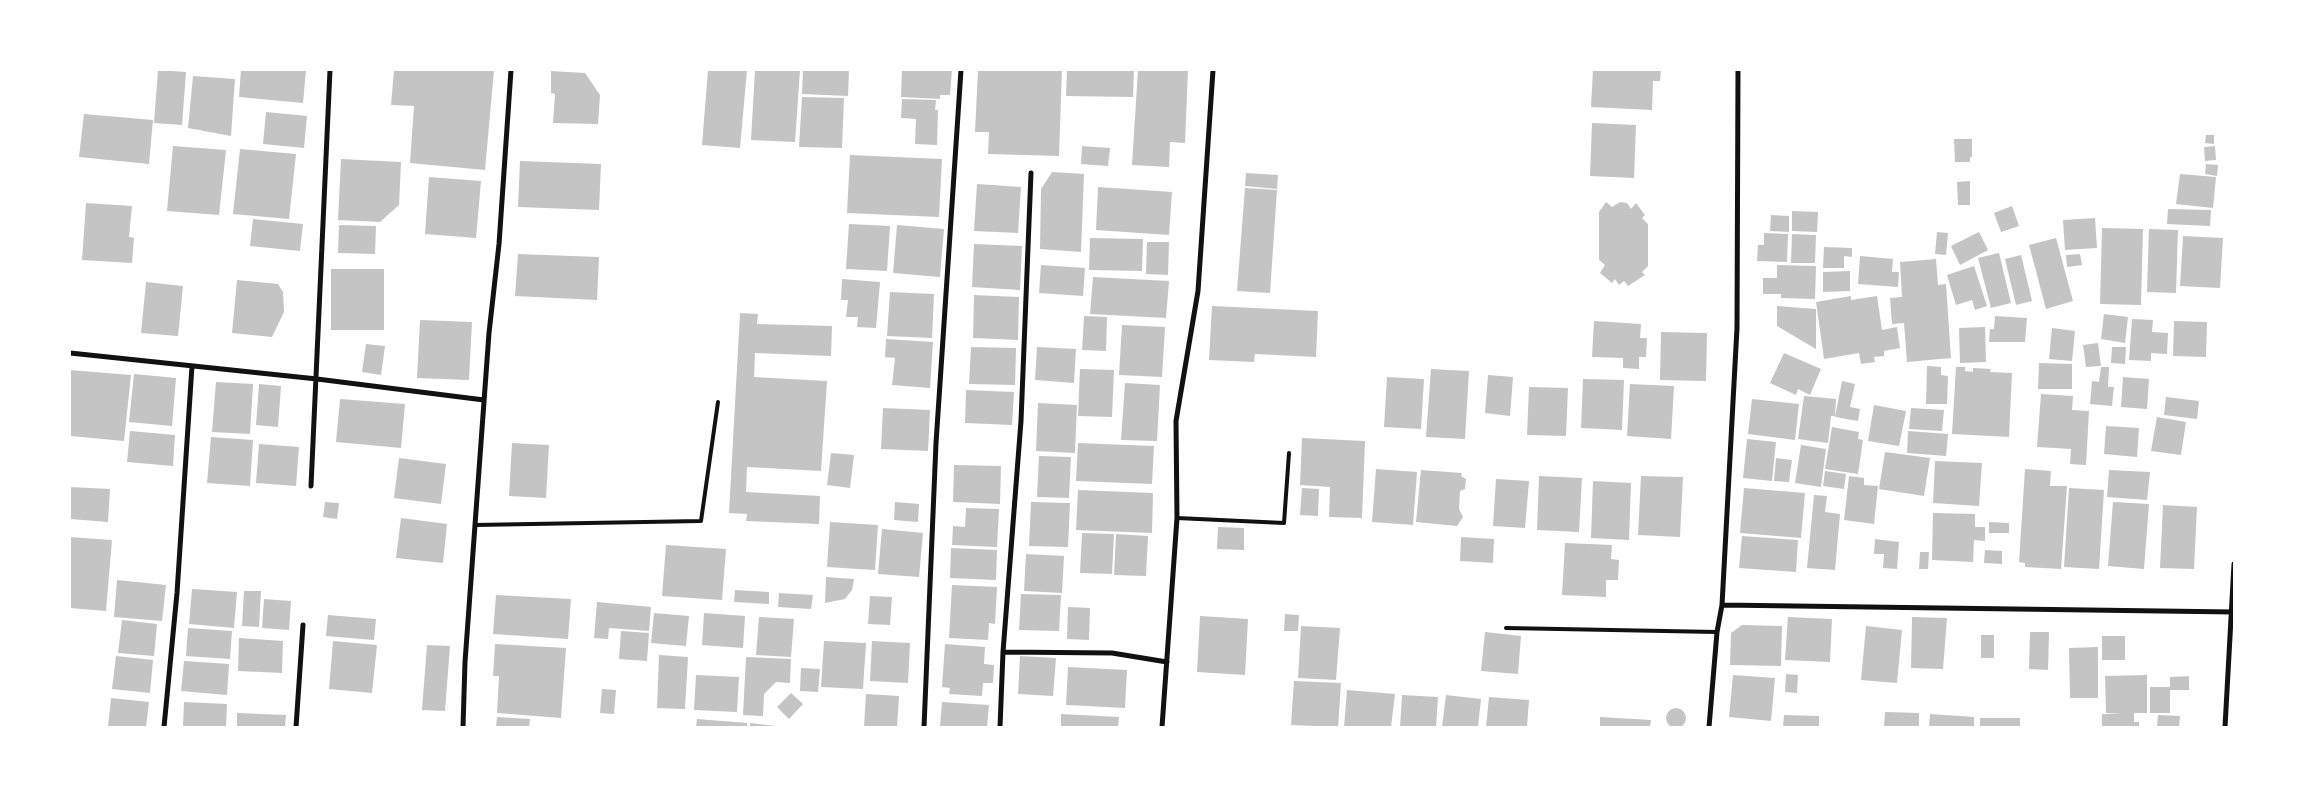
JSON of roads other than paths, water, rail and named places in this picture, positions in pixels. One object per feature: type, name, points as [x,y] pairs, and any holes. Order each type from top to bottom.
[{"type":"street","points":[[311,486],[330,70]]},
{"type":"street","points":[[463,727],[465,662],[484,400],[489,333],[500,244],[511,70]]},
{"type":"street","points":[[924,727],[936,442],[961,70]]},
{"type":"street","points":[[1162,727],[1177,518],[1176,421],[1198,291],[1213,70]]},
{"type":"street","points":[[1709,727],[1717,632],[1722,605],[1737,328],[1738,70]]},
{"type":"street","points":[[1000,727],[1003,652],[1021,421],[1031,173]]},
{"type":"street","points":[[70,353],[317,379],[484,400]]},
{"type":"street","points":[[164,727],[177,593],[192,366]]},
{"type":"street","points":[[2225,727],[2233,612],[2234,564]]},
{"type":"street","points":[[1722,605],[2233,612]]},
{"type":"street","points":[[296,727],[302,626]]},
{"type":"street","points":[[1003,652],[1112,653],[1167,662]]},
{"type":"lane","points":[[475,525],[702,521],[718,402]]},
{"type":"lane","points":[[1177,518],[1284,523],[1289,453]]},
{"type":"lane","points":[[1506,628],[1717,632]]}]
